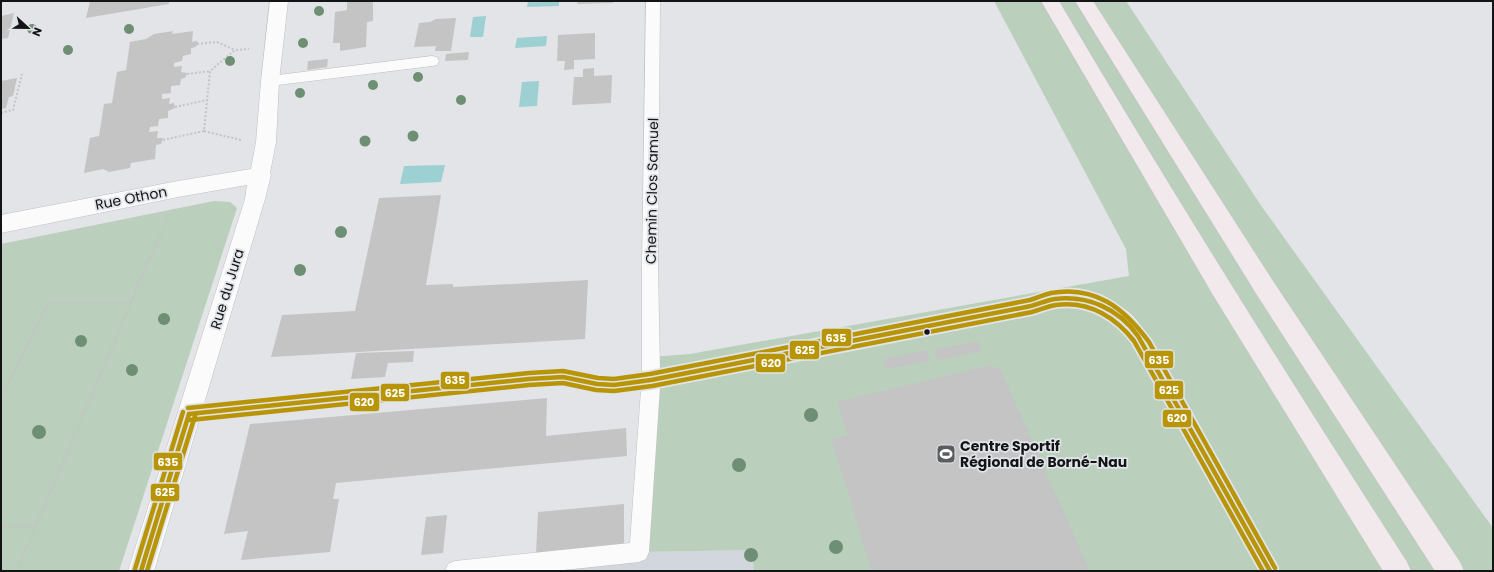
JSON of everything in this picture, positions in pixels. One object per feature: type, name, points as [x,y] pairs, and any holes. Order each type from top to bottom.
[{"type":"highway","points":[[1050,1],[1126,132],[1326,459],[1398,571]]},
{"type":"highway","points":[[1084,1],[1155,117],[1360,434],[1451,571]]},
{"type":"street","name":"Rue du Jura","points":[[142,571],[253,206],[261,174],[266,142],[270,81],[279,1]]},
{"type":"street","name":"Rue Othon","points":[[1,224],[261,174]]},
{"type":"lane","name":"Chemin Clos Samuel","points":[[455,571],[638,552],[651,380],[650,266],[653,1]]},
{"type":"lane","points":[[270,81],[432,61]]},
{"type":"lane","points":[[189,414],[529,379],[563,377],[597,384],[614,385],[651,380],[1031,306],[1056,299],[1074,299],[1091,302],[1106,307],[1121,316],[1144,345],[1270,571]]},
{"type":"path","points":[[197,44],[217,42],[235,50],[256,48]]},
{"type":"path","points":[[187,74],[210,70],[235,50]]},
{"type":"path","points":[[204,131],[210,70]]},
{"type":"path","points":[[1,112],[13,110],[22,74]]},
{"type":"path","points":[[175,107],[207,100]]},
{"type":"path","points":[[163,140],[204,131],[210,131],[230,139],[245,140]]},
{"type":"path","points":[[17,571],[35,526],[132,303],[171,210],[178,189]]},
{"type":"path","points":[[1,399],[48,303],[132,303]]},
{"type":"path","points":[[999,368],[1089,571]]},
{"type":"path","points":[[1,527],[35,526]]},
{"type":"shaded area","points":[[752,550],[754,571],[455,571],[639,552]]},
{"type":"green space","name":"Centre Sportif Régional de Borné-Nau","points":[[994,1],[1126,1],[1262,207],[1493,528],[1493,571],[754,571],[752,550],[639,552],[651,357],[690,354],[1129,276],[1126,249]]},
{"type":"green space","points":[[214,201],[230,202],[237,208],[119,571],[1,571],[1,244]]},
{"type":"water","points":[[528,1],[559,1],[559,6],[527,7]]},
{"type":"water","points":[[486,16],[483,37],[470,37],[473,17]]},
{"type":"water","points":[[547,36],[546,46],[515,48],[517,38]]},
{"type":"water","points":[[539,81],[537,106],[519,107],[522,82]]},
{"type":"water","points":[[445,165],[441,182],[400,184],[404,166]]},
{"type":"building","points":[[90,1],[169,1],[169,4],[86,18]]},
{"type":"building","points":[[347,1],[373,1],[373,21],[367,22],[366,47],[340,51],[340,43],[333,43],[335,12],[347,10]]},
{"type":"building","points":[[578,1],[613,1],[613,3],[577,4]]},
{"type":"building","points":[[14,13],[8,38],[1,39],[1,16]]},
{"type":"building","points":[[456,18],[451,51],[435,51],[436,46],[414,47],[419,23],[430,22],[436,19]]},
{"type":"building","points":[[173,31],[172,34],[193,31],[192,42],[198,42],[196,47],[191,48],[191,54],[183,56],[182,61],[174,63],[174,67],[182,66],[181,72],[187,73],[185,78],[181,79],[180,85],[171,86],[171,93],[162,94],[162,99],[170,98],[169,104],[174,103],[175,108],[168,111],[168,118],[159,119],[158,126],[150,127],[149,132],[158,131],[157,138],[163,138],[161,144],[156,145],[155,159],[131,163],[130,168],[109,172],[103,169],[84,173],[90,138],[99,136],[104,104],[112,103],[117,72],[126,70],[130,42],[146,39],[154,34]]},
{"type":"building","points":[[595,33],[595,59],[574,60],[574,69],[564,70],[565,61],[557,61],[558,35]]},
{"type":"building","points":[[469,52],[468,60],[445,61],[446,54]]},
{"type":"building","points":[[328,59],[327,67],[307,70],[308,61]]},
{"type":"building","points":[[594,68],[594,76],[612,75],[611,103],[572,105],[574,77],[583,77],[583,69]]},
{"type":"building","points":[[17,78],[13,96],[9,97],[6,108],[1,109],[1,81]]},
{"type":"building","points":[[441,195],[426,285],[453,284],[453,287],[588,280],[585,339],[271,357],[282,315],[355,311],[379,198]]},
{"type":"building","points":[[978,341],[981,351],[938,360],[934,350]]},
{"type":"building","points":[[927,350],[930,361],[886,369],[883,359]]},
{"type":"building","points":[[414,351],[413,362],[388,363],[385,377],[351,379],[356,353]]},
{"type":"building","points":[[987,366],[999,368],[1089,571],[871,571],[831,439],[848,435],[837,402]]},
{"type":"building","points":[[547,398],[546,436],[626,428],[627,456],[336,483],[333,499],[339,499],[330,552],[241,560],[248,531],[224,534],[250,424]]},
{"type":"building","points":[[624,504],[624,546],[536,554],[538,512]]},
{"type":"building","points":[[447,515],[443,553],[421,555],[426,517]]},
{"type":"transit line","name":"635","points":[[188,408],[529,373],[563,371],[598,378],[614,379],[650,374],[1030,300],[1050,294],[1069,292],[1083,293],[1097,296],[1120,310],[1140,330],[1149,342],[1275,568]]},
{"type":"transit line","name":"625","points":[[189,414],[529,379],[563,377],[597,384],[614,385],[651,380],[1031,306],[1052,300],[1074,298],[1094,302],[1112,310],[1132,327],[1144,345],[1270,571]]},
{"type":"transit line","name":"620","points":[[190,420],[529,385],[563,383],[596,390],[614,391],[652,386],[1032,312],[1053,306],[1068,304],[1079,305],[1090,307],[1110,317],[1119,324],[1134,341],[1263,571]]},
{"type":"transit line","name":"635","points":[[135,569],[183,412]]},
{"type":"transit line","name":"625","points":[[141,571],[189,414]]},
{"type":"transit line","name":"620","points":[[147,571],[195,416]]},
{"type":"place","name":"Centre Sportif Régional de Borné-Nau","points":[[946,454]]}]
